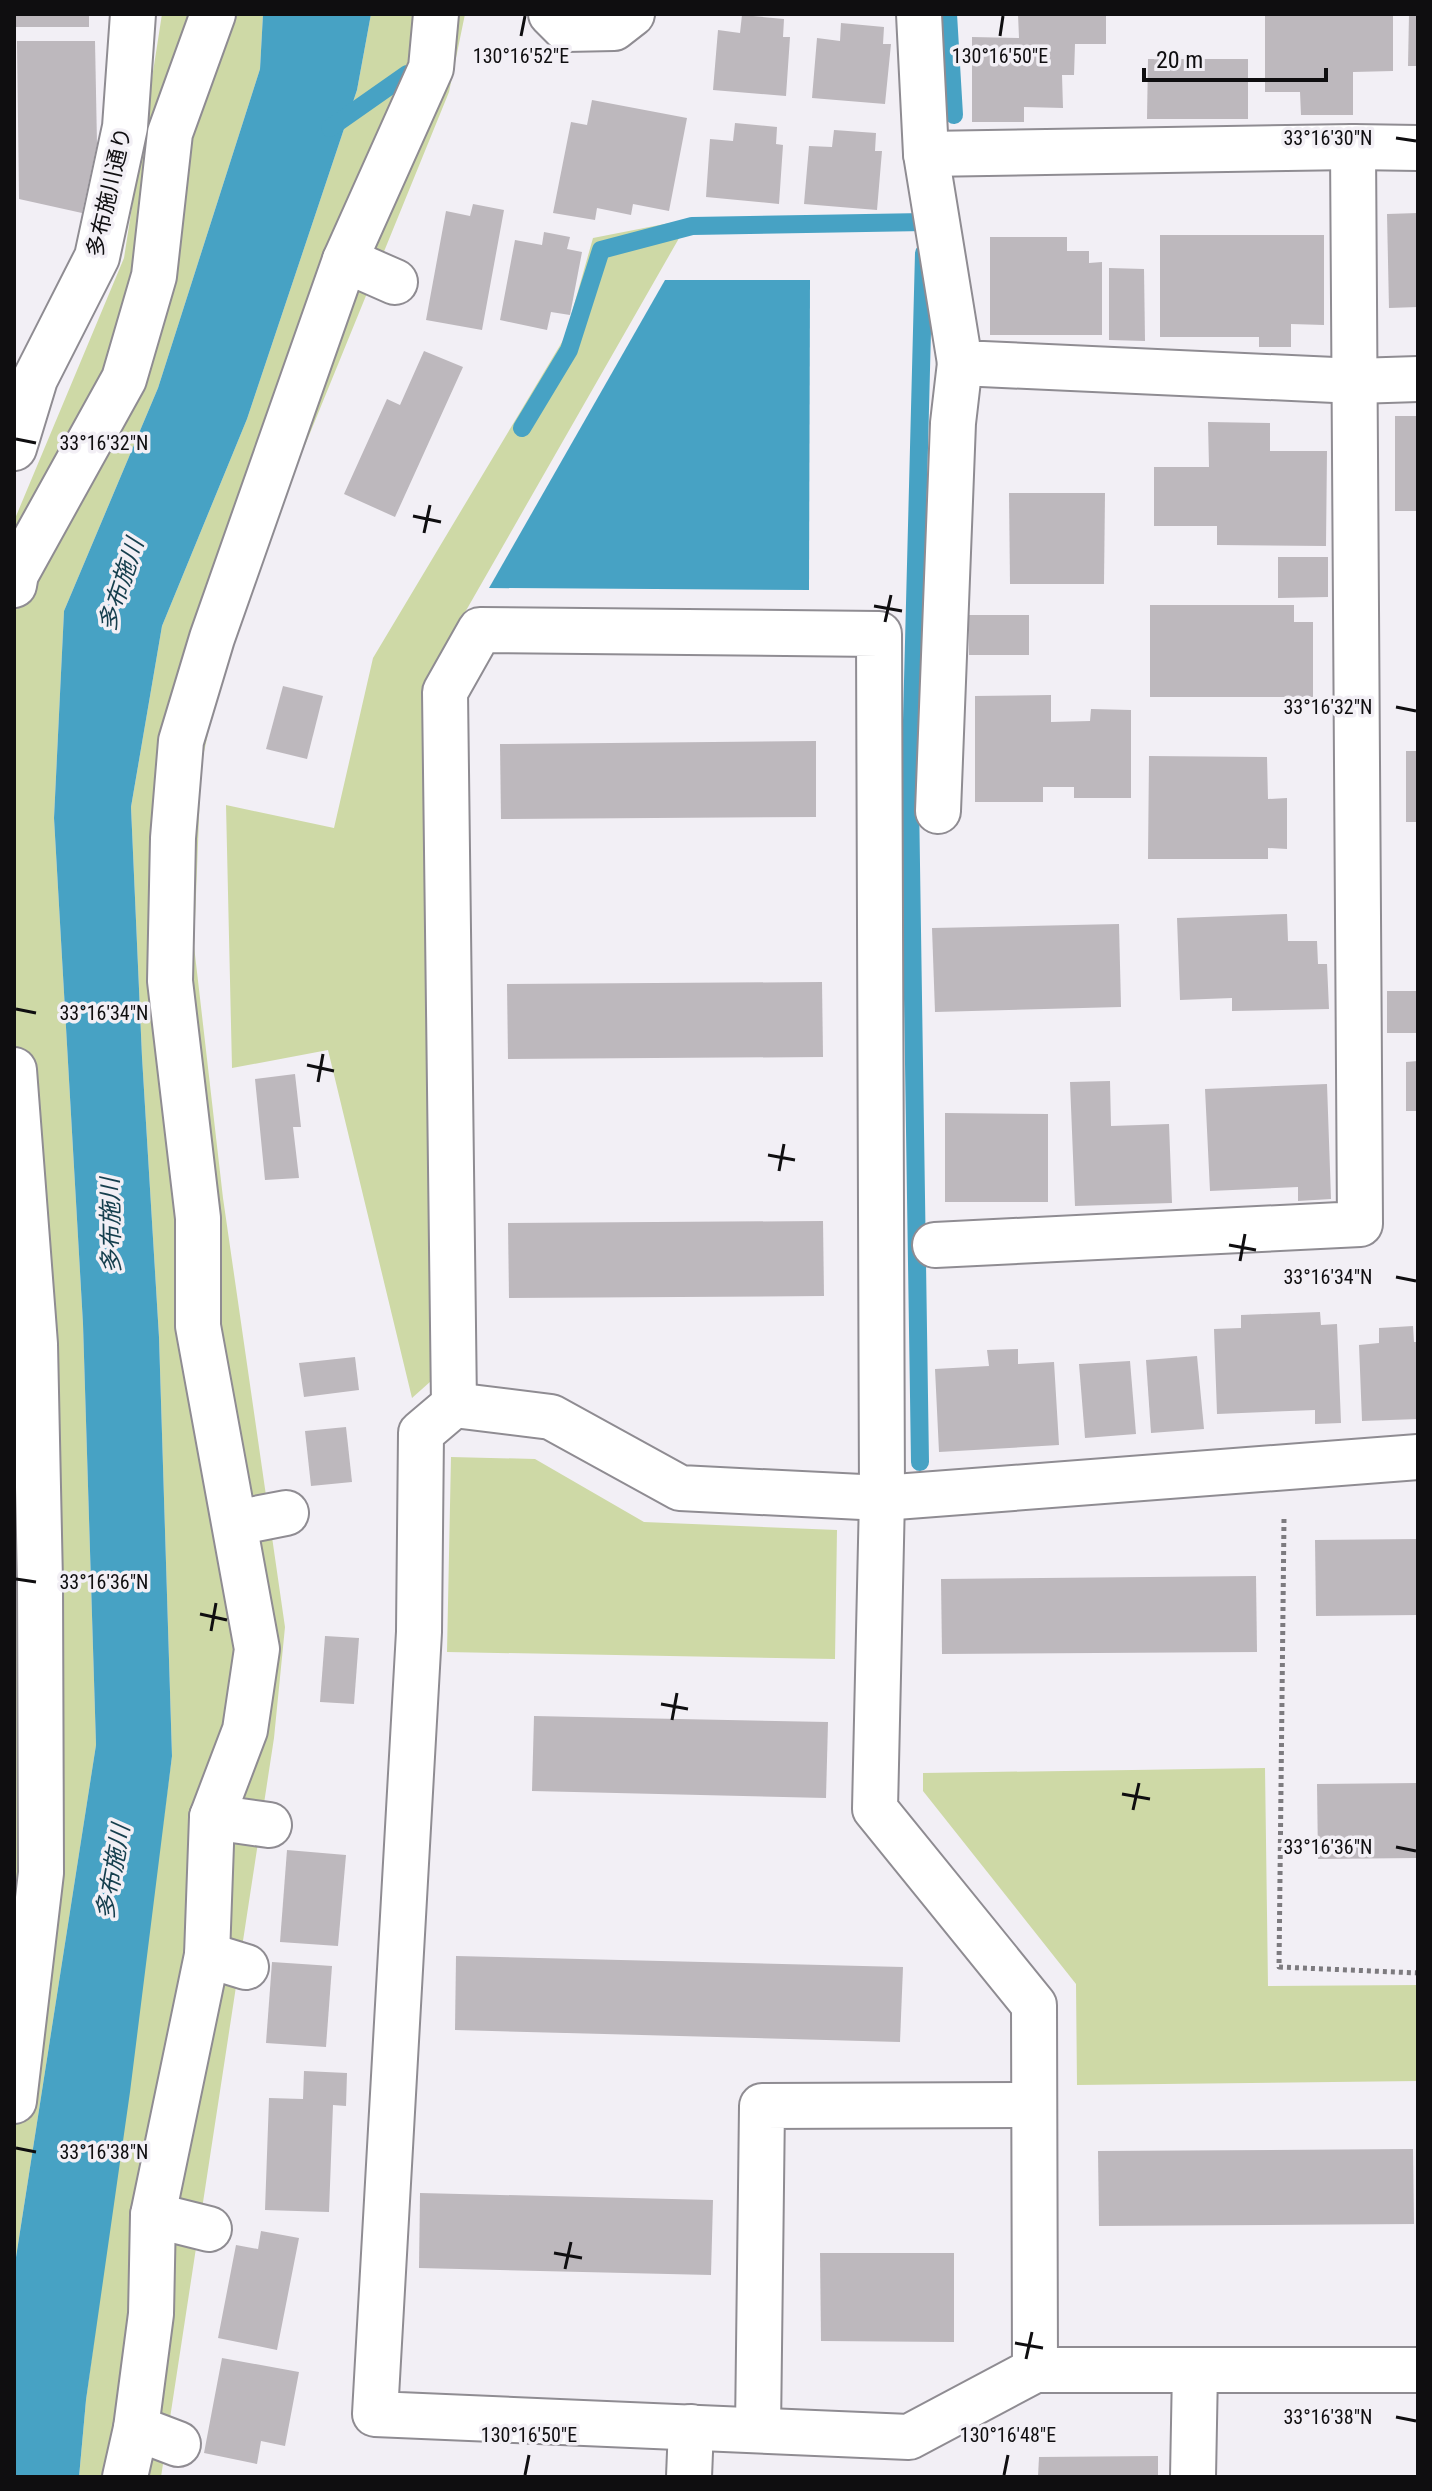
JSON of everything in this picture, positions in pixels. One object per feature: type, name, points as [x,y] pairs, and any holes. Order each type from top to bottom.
[{"type":"street","name":"多布施川通り","points":[[14,448],[35,379],[97,257],[125,127],[133,14]]},
{"type":"street","points":[[14,585],[16,574],[124,379],[154,276],[170,133],[213,14]]},
{"type":"street","points":[[125,2477],[136,2428],[151,2314],[153,2215],[227,1961],[212,1817],[245,1730],[257,1649],[198,1326],[198,1218],[170,981],[173,838],[181,741],[212,638],[345,260],[431,68],[436,14]]},
{"type":"street","points":[[551,14],[566,29],[614,28],[632,14]]},
{"type":"street","points":[[919,14],[926,154],[960,363],[953,423],[938,811]]},
{"type":"street","points":[[935,1245],[1360,1224],[1353,147]]},
{"type":"street","points":[[926,154],[1418,148]]},
{"type":"street","points":[[345,260],[395,282]]},
{"type":"street","points":[[960,363],[1356,381],[1418,379]]},
{"type":"street","points":[[454,1405],[445,692],[480,630],[879,634],[882,1498],[875,1809],[1034,2005],[1035,2370]]},
{"type":"street","points":[[14,1070],[35,1344],[27,1582],[41,1873],[14,2101]]},
{"type":"street","points":[[1418,1457],[882,1498],[680,1488],[551,1417],[454,1405],[421,1433],[419,1632],[375,2414],[909,2437],[1035,2370],[1418,2370]]},
{"type":"street","points":[[235,1523],[286,1513]]},
{"type":"street","points":[[212,1817],[269,1825]]},
{"type":"street","points":[[758,2430],[762,2106],[1034,2105]]},
{"type":"street","points":[[153,2215],[209,2229]]},
{"type":"street","points":[[1193,2477],[1195,2370]]},
{"type":"street","points":[[689,2477],[691,2427]]},
{"type":"street","points":[[136,2428],[178,2444]]},
{"type":"path","points":[[1278,1467],[1285,1500],[1279,1967],[1418,1973]]},
{"type":"green space","points":[[162,14],[263,14],[260,69],[158,388],[64,611],[54,818],[83,1324],[96,1745],[14,2270],[14,521],[124,258]]},
{"type":"green space","points":[[371,14],[465,14],[449,92],[231,627],[201,766],[194,946],[223,1198],[285,1627],[274,1738],[161,2477],[79,2477],[86,2400],[172,1756],[159,1337],[131,807],[162,626],[247,419],[357,90]]},
{"type":"green space","points":[[690,219],[428,677],[440,1373],[412,1398],[328,1050],[232,1068],[226,805],[334,828],[373,658],[565,337],[593,238]]},
{"type":"green space","points":[[451,1457],[535,1459],[644,1522],[837,1530],[835,1659],[447,1652]]},
{"type":"green space","points":[[1265,1768],[1268,1986],[1418,1985],[1418,2081],[1077,2085],[1076,1984],[923,1791],[923,1773]]},
{"type":"water","name":"多布施川","points":[[263,14],[371,14],[357,90],[247,419],[162,626],[131,807],[159,1337],[172,1756],[130,2092],[86,2400],[79,2477],[14,2477],[14,2270],[96,1745],[83,1324],[54,818],[64,611],[158,388],[260,69]]},
{"type":"water","points":[[665,280],[810,280],[809,590],[489,588]]},
{"type":"building","points":[[16,14],[89,14],[89,27],[16,27]]},
{"type":"building","points":[[1018,14],[1106,14],[1106,44],[1075,44],[1074,75],[1062,75],[1063,108],[1024,107],[1024,122],[972,122],[972,37],[1019,38]]},
{"type":"building","points":[[1265,14],[1393,14],[1393,71],[1353,72],[1353,115],[1301,115],[1300,92],[1265,92]]},
{"type":"building","points":[[1409,14],[1418,14],[1418,66],[1408,66]]},
{"type":"building","points":[[742,15],[784,19],[783,37],[790,37],[786,96],[713,90],[718,30],[740,33]]},
{"type":"building","points":[[841,23],[884,27],[883,44],[891,44],[885,104],[812,98],[817,38],[840,41]]},
{"type":"building","points":[[17,41],[95,41],[97,144],[82,213],[19,199]]},
{"type":"building","points":[[1148,59],[1248,59],[1248,119],[1147,119]]},
{"type":"building","points":[[592,100],[687,118],[669,211],[633,204],[631,215],[597,208],[595,220],[553,213],[571,122],[587,125]]},
{"type":"building","points":[[735,123],[777,127],[776,144],[783,145],[779,204],[706,197],[710,139],[733,141]]},
{"type":"building","points":[[834,130],[876,133],[875,151],[882,151],[877,210],[804,204],[809,146],[832,147]]},
{"type":"building","points":[[473,204],[504,210],[482,330],[426,320],[446,211],[470,216]]},
{"type":"building","points":[[1418,213],[1418,307],[1389,308],[1387,214]]},
{"type":"building","points":[[544,232],[570,237],[567,249],[582,252],[570,315],[551,312],[547,330],[500,320],[515,240],[542,245]]},
{"type":"building","points":[[1160,235],[1324,235],[1324,325],[1291,324],[1291,347],[1259,347],[1259,337],[1160,337]]},
{"type":"building","points":[[990,237],[1067,237],[1067,251],[1089,251],[1089,263],[1102,262],[1102,335],[990,335]]},
{"type":"building","points":[[1109,268],[1144,269],[1145,341],[1109,340]]},
{"type":"building","points":[[424,351],[463,367],[395,517],[344,494],[387,399],[400,405]]},
{"type":"building","points":[[1395,416],[1418,416],[1418,511],[1395,511]]},
{"type":"building","points":[[1208,422],[1270,423],[1270,451],[1327,451],[1326,546],[1217,545],[1217,526],[1154,526],[1154,467],[1209,467]]},
{"type":"building","points":[[1009,493],[1105,493],[1104,584],[1010,584]]},
{"type":"building","points":[[1278,557],[1328,557],[1328,597],[1278,598]]},
{"type":"building","points":[[1150,605],[1294,605],[1294,622],[1313,622],[1313,697],[1150,697]]},
{"type":"building","points":[[969,615],[1029,615],[1029,655],[969,655]]},
{"type":"building","points":[[283,686],[323,696],[307,759],[266,749]]},
{"type":"building","points":[[1051,695],[1051,722],[1090,721],[1091,709],[1131,710],[1131,798],[1074,798],[1074,787],[1043,787],[1043,802],[975,802],[975,696]]},
{"type":"building","points":[[816,741],[816,817],[501,819],[500,744]]},
{"type":"building","points":[[1406,751],[1418,751],[1418,822],[1406,822]]},
{"type":"building","points":[[1149,756],[1267,757],[1268,799],[1287,798],[1287,849],[1268,848],[1268,859],[1148,859]]},
{"type":"building","points":[[1287,914],[1288,941],[1317,941],[1318,964],[1327,964],[1329,1009],[1232,1011],[1232,998],[1180,1000],[1177,918]]},
{"type":"building","points":[[1119,924],[1121,1007],[935,1012],[932,928]]},
{"type":"building","points":[[822,982],[823,1057],[508,1059],[507,984]]},
{"type":"building","points":[[1387,991],[1418,991],[1418,1033],[1387,1033]]},
{"type":"building","points":[[1418,1061],[1418,1111],[1406,1111],[1406,1062]]},
{"type":"building","points":[[295,1074],[301,1127],[293,1127],[299,1178],[265,1180],[255,1079]]},
{"type":"building","points":[[1110,1081],[1111,1126],[1169,1124],[1172,1203],[1075,1206],[1070,1082]]},
{"type":"building","points":[[1327,1084],[1331,1199],[1298,1201],[1298,1187],[1210,1191],[1205,1089]]},
{"type":"building","points":[[945,1113],[1048,1114],[1048,1202],[945,1202]]},
{"type":"building","points":[[823,1221],[824,1296],[509,1298],[508,1223]]},
{"type":"building","points":[[1320,1312],[1321,1325],[1337,1324],[1341,1423],[1315,1424],[1315,1410],[1217,1414],[1214,1329],[1241,1328],[1241,1315]]},
{"type":"building","points":[[1413,1326],[1414,1342],[1418,1342],[1418,1419],[1362,1421],[1359,1345],[1379,1343],[1379,1328]]},
{"type":"building","points":[[1018,1349],[1018,1364],[1054,1362],[1059,1445],[939,1452],[935,1369],[989,1366],[987,1350]]},
{"type":"building","points":[[1197,1356],[1204,1429],[1151,1433],[1146,1360]]},
{"type":"building","points":[[355,1357],[359,1390],[304,1397],[299,1363]]},
{"type":"building","points":[[1130,1361],[1136,1434],[1085,1438],[1079,1364]]},
{"type":"building","points":[[346,1427],[352,1482],[311,1486],[305,1431]]},
{"type":"building","points":[[1418,1539],[1418,1615],[1316,1616],[1315,1540]]},
{"type":"building","points":[[1256,1576],[1257,1652],[942,1654],[941,1579]]},
{"type":"building","points":[[325,1636],[359,1638],[354,1704],[320,1702]]},
{"type":"building","points":[[534,1716],[828,1722],[826,1798],[532,1791]]},
{"type":"building","points":[[1418,1783],[1418,1858],[1318,1859],[1317,1784]]},
{"type":"building","points":[[287,1850],[346,1855],[338,1946],[280,1942]]},
{"type":"building","points":[[456,1956],[903,1967],[900,2042],[455,2030]]},
{"type":"building","points":[[272,1962],[332,1966],[326,2047],[266,2043]]},
{"type":"building","points":[[304,2071],[347,2073],[346,2106],[333,2105],[329,2212],[265,2210],[269,2098],[303,2099]]},
{"type":"building","points":[[1413,2149],[1414,2224],[1099,2226],[1098,2151]]},
{"type":"building","points":[[420,2193],[713,2200],[711,2275],[419,2268]]},
{"type":"building","points":[[261,2231],[299,2238],[277,2350],[218,2338],[236,2245],[258,2249]]},
{"type":"building","points":[[820,2253],[954,2253],[954,2342],[821,2341]]},
{"type":"building","points":[[222,2358],[299,2372],[285,2446],[261,2441],[257,2464],[204,2453]]},
{"type":"building","points":[[1158,2456],[1158,2477],[1038,2477],[1039,2457]]},
{"type":"waterway","points":[[948,14],[954,115]]},
{"type":"waterway","points":[[330,128],[407,74]]},
{"type":"waterway","points":[[522,428],[569,350],[601,250],[692,226],[925,222]]},
{"type":"waterway","points":[[920,1462],[910,798],[924,253]]}]
